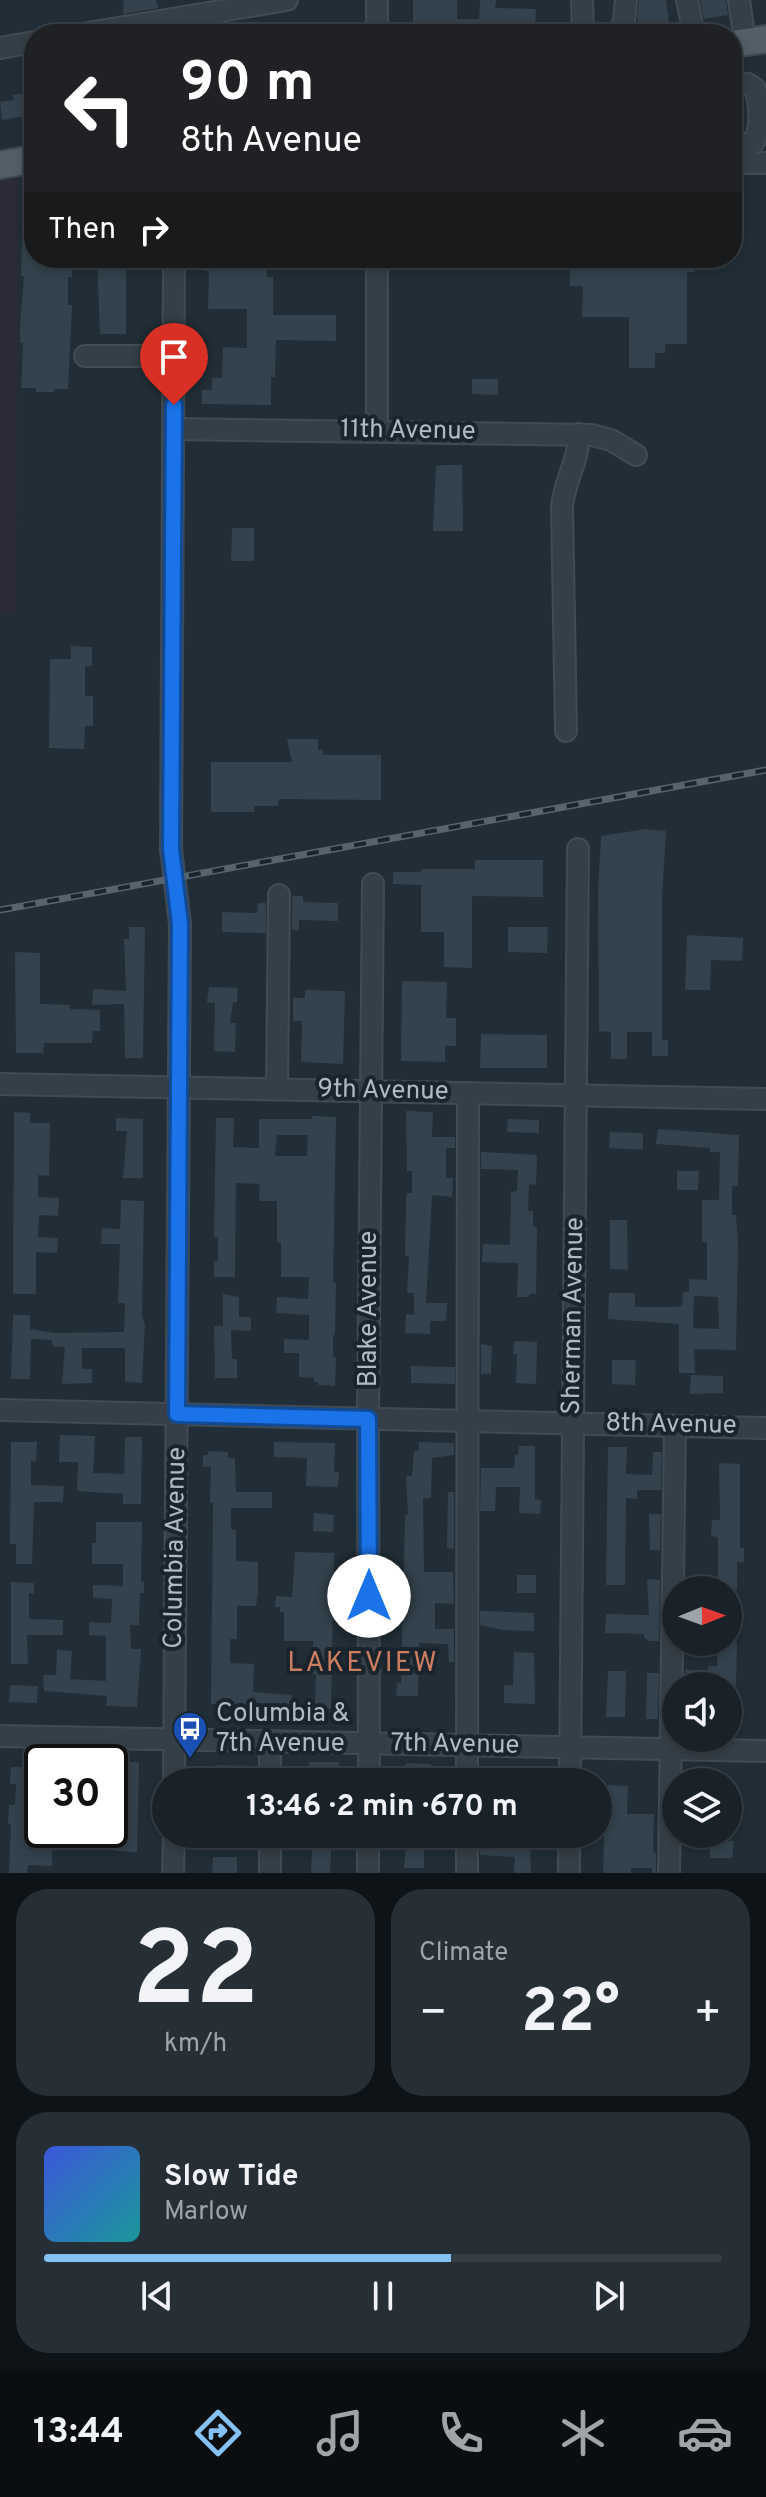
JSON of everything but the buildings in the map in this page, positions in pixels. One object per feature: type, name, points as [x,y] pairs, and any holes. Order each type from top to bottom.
[{"type":"main road","points":[[0,165],[24,161]]},
{"type":"street","points":[[142,24],[287,0]]},
{"type":"street","points":[[377,0],[377,24]]},
{"type":"street","points":[[582,0],[583,24]]},
{"type":"street","points":[[623,24],[626,0]]},
{"type":"street","points":[[687,0],[692,24]]},
{"type":"street","points":[[739,0],[748,42]]},
{"type":"street","points":[[0,48],[24,44]]},
{"type":"street","points":[[742,84],[755,89],[758,97],[757,136],[753,143],[742,145]]},
{"type":"street","points":[[742,163],[766,163]]},
{"type":"street","name":"Columbia Avenue","points":[[174,268],[171,849],[180,924],[174,1768]]},
{"type":"street","points":[[377,268],[377,430]]},
{"type":"street","points":[[85,356],[174,356]]},
{"type":"street","name":"11th Avenue","points":[[174,429],[579,434],[611,440],[636,455]]},
{"type":"street","points":[[566,731],[562,507],[565,483],[579,453],[579,434]]},
{"type":"street","name":"Sherman Avenue","points":[[570,1768],[578,849]]},
{"type":"street","name":"Blake Avenue","points":[[369,1768],[368,1419],[373,884]]},
{"type":"street","points":[[277,1089],[279,895]]},
{"type":"street","name":"9th Avenue","points":[[0,1084],[766,1099]]},
{"type":"street","points":[[467,1768],[468,1093]]},
{"type":"street","name":"8th Avenue","points":[[0,1410],[766,1428]]},
{"type":"street","points":[[672,1672],[675,1426]]},
{"type":"street","name":"7th Avenue","points":[[0,1736],[662,1749]]},
{"type":"street","points":[[270,1741],[270,1768]]},
{"type":"street","name":"7th Avenue","points":[[742,1750],[766,1751]]},
{"type":"street","points":[[669,1873],[671,1752]]},
{"type":"street","points":[[173,1873],[174,1848]]},
{"type":"street","points":[[270,1848],[270,1873]]},
{"type":"street","points":[[368,1848],[368,1873]]},
{"type":"street","points":[[467,1848],[467,1873]]},
{"type":"street","points":[[569,1848],[569,1873]]},
{"type":"shaded area","points":[[18,172],[16,614],[0,614],[0,175]]},
{"type":"railway","points":[[0,910],[766,770]]},
{"type":"place","name":"Columbia & 7th Avenue","points":[[190,1760]]},
{"type":"district","name":"LAKEVIEW","points":[[363,1664]]},
{"type":"route","points":[[174,405],[171,849],[180,924],[177,1414],[368,1419],[369,1596]]}]
